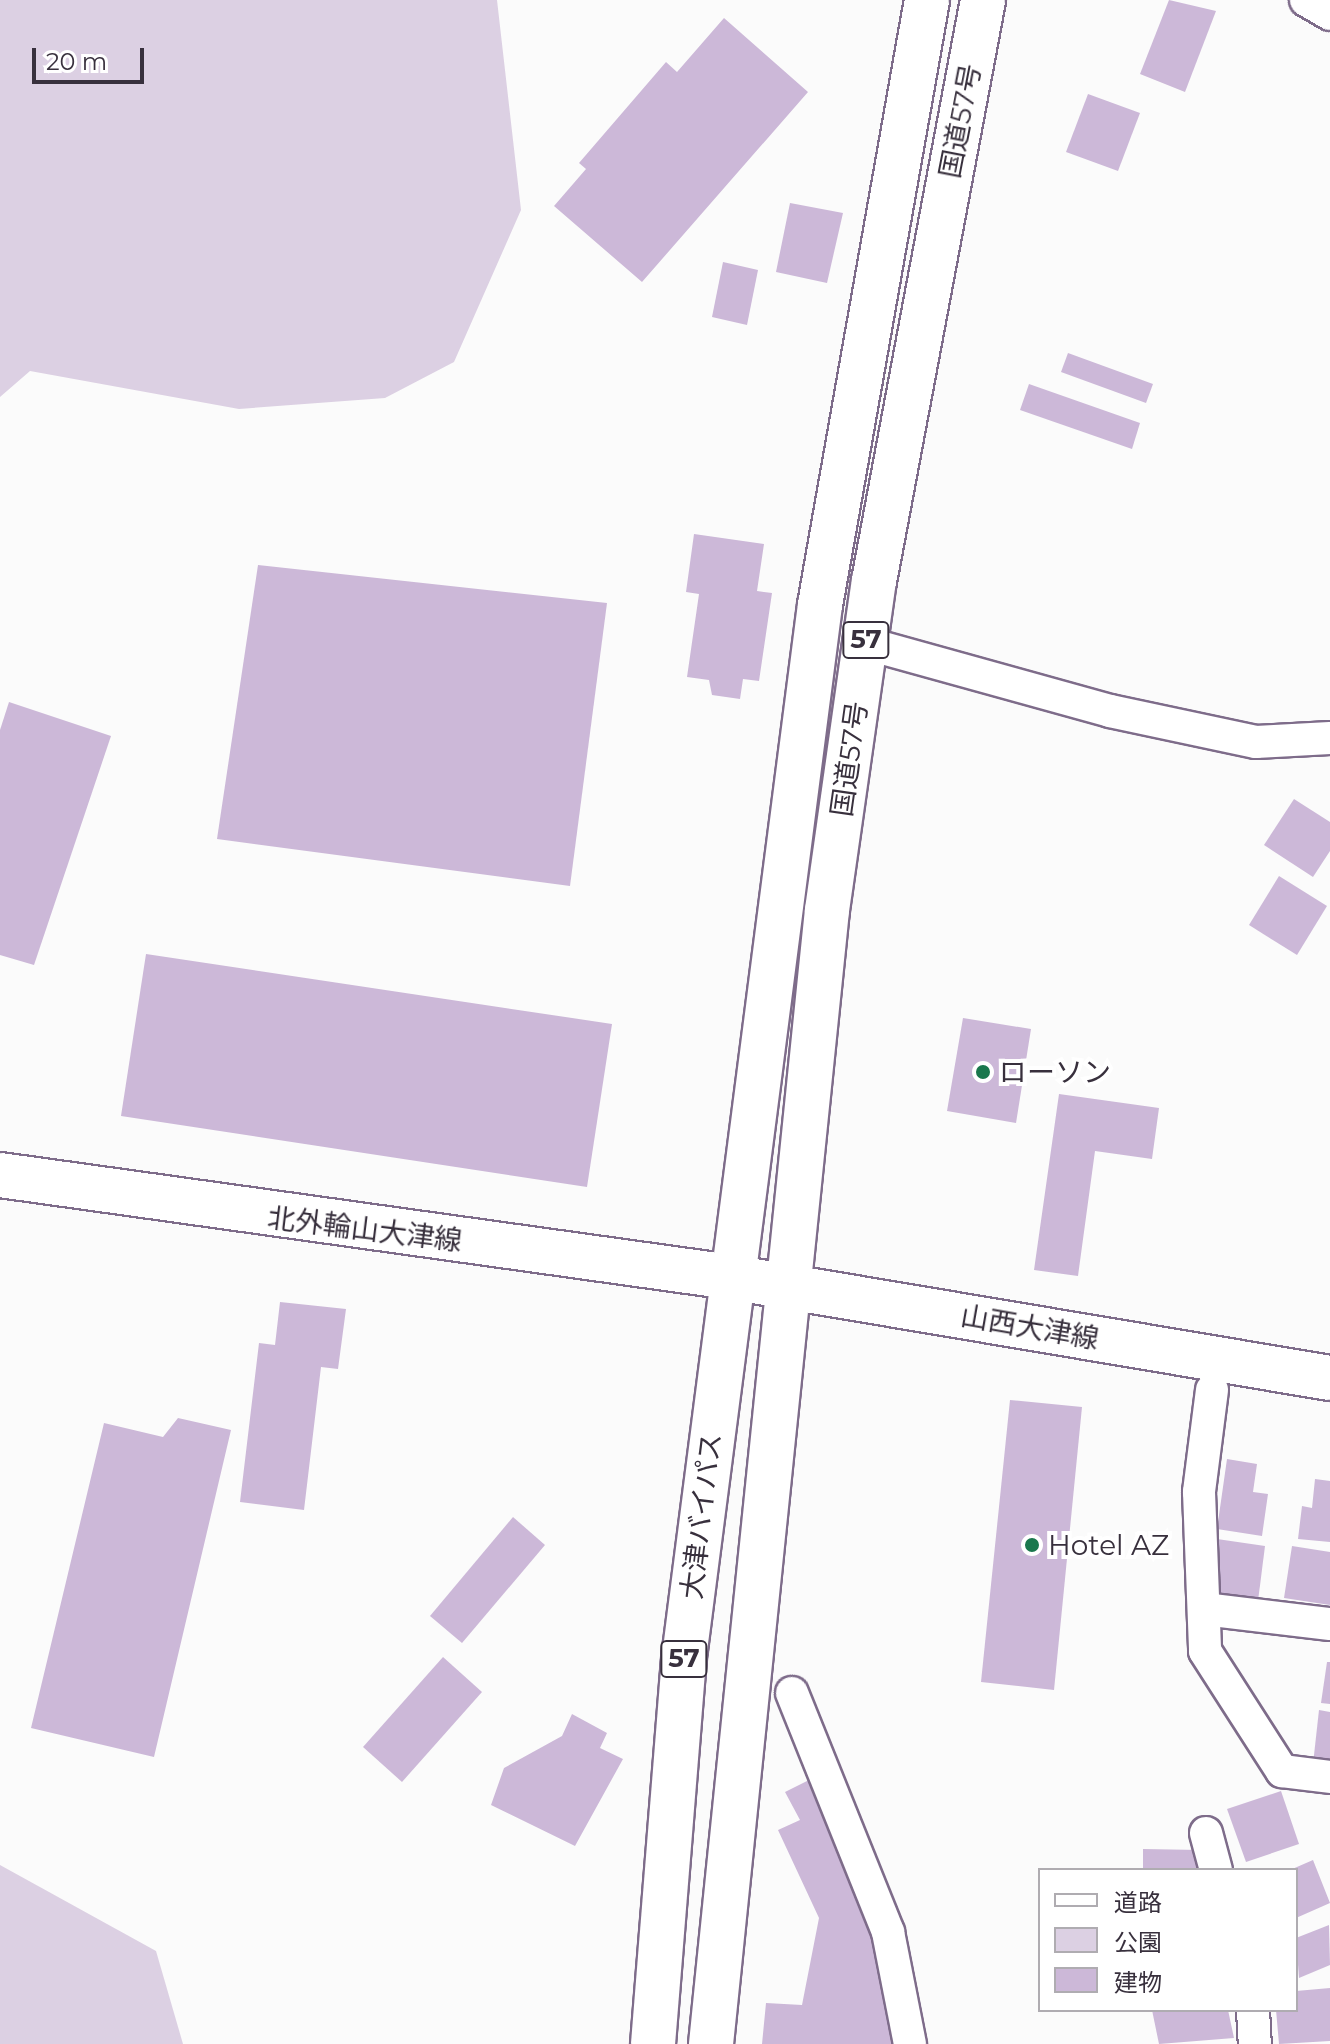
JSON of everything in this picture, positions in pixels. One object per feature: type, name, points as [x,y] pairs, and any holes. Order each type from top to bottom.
[{"type":"main road","name":"国道57号","points":[[730,1277],[820,605],[927,0]]},
{"type":"main road","name":"国道57号","points":[[787,1287],[827,910],[865,643],[983,0]]},
{"type":"main road","name":"北外輪山大津線","points":[[0,1175],[730,1277]]},
{"type":"main road","name":"山西大津線","points":[[730,1277],[1330,1378]]},
{"type":"main road","name":"大津バイパス","points":[[653,2044],[685,1650],[730,1277]]},
{"type":"main road","name":"57","points":[[711,2044],[787,1287]]},
{"type":"street","points":[[1306,0],[1330,14]]},
{"type":"street","points":[[865,643],[1110,711],[1256,742],[1330,738]]},
{"type":"street","points":[[1212,1390],[1199,1492],[1205,1651],[1282,1771],[1330,1777]]},
{"type":"street","points":[[1204,1609],[1330,1624]]},
{"type":"street","points":[[792,1693],[888,1932],[910,2044]]},
{"type":"street","points":[[1206,1833],[1215,1868]]},
{"type":"street","points":[[1253,2012],[1255,2044]]},
{"type":"green space","points":[[0,0],[497,0],[521,210],[454,362],[385,398],[239,409],[30,371],[0,397]]},
{"type":"green space","points":[[0,1865],[156,1951],[183,2044],[0,2044]]},
{"type":"building","points":[[1169,0],[1216,11],[1185,92],[1140,74]]},
{"type":"building","points":[[724,18],[808,92],[642,282],[554,206],[586,169],[579,163],[666,62],[677,72]]},
{"type":"building","points":[[1088,94],[1140,113],[1118,171],[1066,152]]},
{"type":"building","points":[[790,203],[843,213],[827,283],[776,272]]},
{"type":"building","points":[[723,262],[758,270],[747,325],[712,317]]},
{"type":"building","points":[[1068,353],[1153,384],[1146,403],[1061,372]]},
{"type":"building","points":[[1029,384],[1140,423],[1132,449],[1020,410]]},
{"type":"building","points":[[694,534],[764,544],[757,591],[772,593],[759,681],[743,679],[740,699],[712,695],[709,680],[687,677],[699,594],[686,592]]},
{"type":"building","points":[[258,565],[607,603],[570,886],[217,839]]},
{"type":"building","points":[[9,702],[111,736],[34,965],[0,955],[0,730]]},
{"type":"building","points":[[1294,799],[1330,822],[1330,851],[1313,877],[1264,845]]},
{"type":"building","points":[[1279,876],[1327,906],[1297,955],[1249,925]]},
{"type":"building","points":[[146,954],[612,1024],[587,1187],[121,1116]]},
{"type":"building","points":[[963,1018],[1031,1029],[1016,1123],[947,1111]]},
{"type":"building","points":[[1059,1094],[1159,1108],[1152,1159],[1095,1151],[1078,1276],[1034,1270]]},
{"type":"building","points":[[280,1302],[346,1309],[338,1369],[321,1367],[304,1510],[240,1502],[259,1343],[275,1345]]},
{"type":"building","name":"Hotel AZ","points":[[1010,1400],[1082,1407],[1054,1690],[981,1682]]},
{"type":"building","points":[[178,1418],[231,1430],[154,1757],[31,1728],[104,1423],[163,1437]]},
{"type":"building","points":[[1227,1459],[1257,1464],[1253,1492],[1268,1494],[1262,1536],[1217,1529]]},
{"type":"building","points":[[1315,1479],[1330,1481],[1330,1542],[1298,1539],[1302,1506],[1312,1508]]},
{"type":"building","points":[[513,1517],[545,1545],[462,1643],[430,1616]]},
{"type":"building","points":[[1217,1539],[1265,1546],[1258,1601],[1211,1595]]},
{"type":"building","points":[[1292,1546],[1330,1552],[1330,1605],[1284,1598]]},
{"type":"building","points":[[443,1657],[482,1692],[402,1782],[363,1747]]},
{"type":"building","points":[[1327,1662],[1330,1662],[1330,1704],[1321,1703]]},
{"type":"building","points":[[1319,1710],[1330,1712],[1330,1766],[1313,1764]]},
{"type":"building","points":[[572,1714],[607,1733],[600,1748],[623,1759],[575,1846],[491,1805],[504,1768],[562,1736]]},
{"type":"building","points":[[811,1779],[889,1970],[899,2044],[762,2044],[766,2003],[802,2005],[819,1918],[778,1830],[800,1820],[785,1792]]},
{"type":"building","points":[[1281,1791],[1299,1844],[1246,1862],[1227,1809]]},
{"type":"building","points":[[1143,1849],[1200,1850],[1200,1868],[1143,1868]]},
{"type":"building","points":[[1313,1860],[1330,1903],[1298,1917],[1298,1868],[1295,1868]]},
{"type":"building","points":[[1329,1925],[1330,1965],[1299,1978],[1298,1937]]},
{"type":"building","points":[[1330,1988],[1330,2041],[1279,2044],[1276,2012],[1298,2012],[1298,1991]]},
{"type":"building","points":[[1152,2012],[1228,2012],[1234,2038],[1159,2044]]},
{"type":"place","name":"ローソン","points":[[983,1072]]},
{"type":"place","name":"Hotel AZ","points":[[1032,1545]]}]
